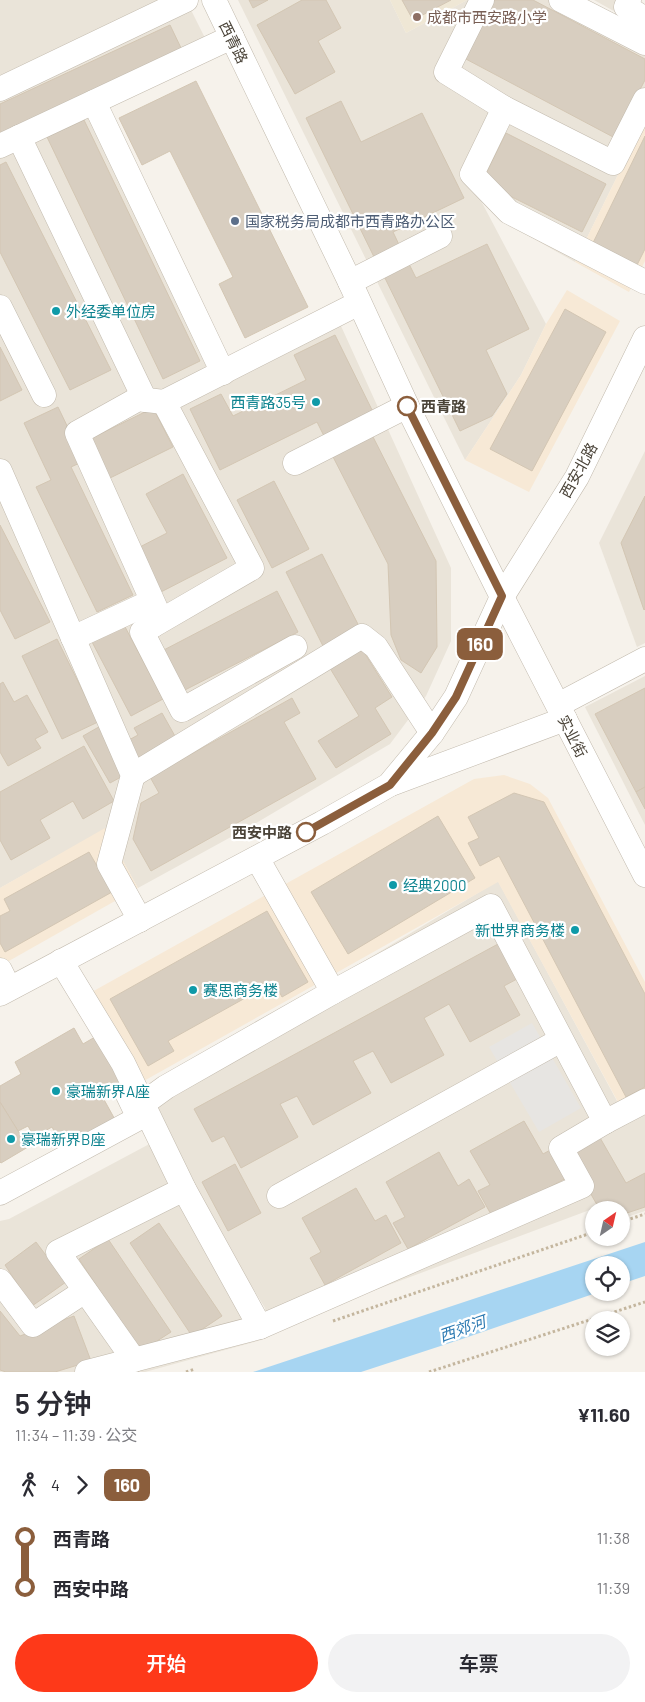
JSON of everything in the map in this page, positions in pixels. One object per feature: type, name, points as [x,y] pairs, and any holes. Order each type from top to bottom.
[{"type":"street","points":[[0,89],[186,0]]},
{"type":"street","name":"西青路","points":[[214,0],[360,303],[407,406],[502,596]]},
{"type":"street","points":[[482,0],[446,72],[504,108],[613,162],[645,100]]},
{"type":"street","points":[[562,0],[645,42]]},
{"type":"street","points":[[629,0],[626,8],[645,18]]},
{"type":"street","points":[[232,37],[10,141],[154,401],[252,568],[142,632],[182,710],[295,647]]},
{"type":"street","points":[[94,102],[223,373]]},
{"type":"street","points":[[504,108],[472,174],[509,212],[645,282]]},
{"type":"street","points":[[350,282],[440,236]]},
{"type":"street","points":[[157,624],[77,433],[138,399],[154,401],[223,373],[360,303]]},
{"type":"street","points":[[0,307],[44,395]]},
{"type":"street","name":"西安北路","points":[[502,596],[577,477],[638,368],[645,338]]},
{"type":"street","points":[[295,463],[407,406]]},
{"type":"street","points":[[0,471],[133,775],[109,864],[140,920]]},
{"type":"street","points":[[390,785],[432,733],[456,697],[502,596]]},
{"type":"street","name":"实业街","points":[[502,596],[561,712],[641,860]]},
{"type":"street","points":[[73,638],[142,606],[157,624]]},
{"type":"street","points":[[133,775],[362,636],[376,647],[432,733]]},
{"type":"street","points":[[2,981],[61,962],[390,785],[561,712],[645,659]]},
{"type":"street","points":[[257,858],[333,992]]},
{"type":"street","points":[[148,1100],[166,1087],[333,992],[491,906],[605,1122]]},
{"type":"street","points":[[61,962],[123,1063],[184,1189],[260,1326]]},
{"type":"street","points":[[279,1196],[561,1040]]},
{"type":"street","points":[[0,1193],[139,1118],[115,1067],[123,1063]]},
{"type":"street","points":[[88,1372],[260,1326],[582,1186],[561,1148],[645,1101]]},
{"type":"street","points":[[134,1360],[58,1252],[184,1189]]},
{"type":"street","points":[[0,1281],[33,1325],[85,1291]]},
{"type":"path","points":[[630,1219],[645,1214]]},
{"type":"path","points":[[325,1324],[585,1235]]},
{"type":"path","points":[[429,1372],[645,1302]]},
{"type":"path","points":[[186,1372],[195,1369]]},
{"type":"shaded area","points":[[0,0],[186,0],[210,48],[94,102],[223,372],[334,316],[341,326],[451,568],[451,641],[426,696],[390,744],[251,826],[138,888],[105,829],[0,888]]},
{"type":"shaded area","points":[[238,0],[390,0],[406,33],[467,0],[576,0],[645,35],[645,120],[575,262],[502,221],[470,180],[546,324],[521,375],[465,460]]},
{"type":"shaded area","name":"成都市西安路小学","points":[[390,0],[467,0],[406,33]]},
{"type":"shaded area","points":[[594,0],[637,0],[628,19]]},
{"type":"shaded area","points":[[645,120],[645,261],[629,292],[575,262]]},
{"type":"shaded area","points":[[567,290],[620,321],[529,492],[465,460],[521,375],[546,324]]},
{"type":"shaded area","points":[[645,451],[645,643],[637,647],[599,543]]},
{"type":"shaded area","points":[[645,676],[645,825],[585,707]]},
{"type":"shaded area","points":[[504,775],[530,784],[548,798],[645,982],[645,1101],[624,1113],[498,882],[142,1082],[90,993],[474,779]]},
{"type":"shaded area","points":[[105,828],[138,888],[0,966],[0,888]]},
{"type":"shaded area","points":[[498,881],[623,1112],[645,1101],[645,1211],[630,1216],[630,1201],[585,1201],[585,1212],[268,1330],[265,1308],[191,1189],[148,1090]]},
{"type":"shaded area","points":[[532,1023],[581,1108],[539,1132],[489,1047]]},
{"type":"shaded area","points":[[155,1141],[251,1330],[261,1340],[145,1372],[0,1372],[0,1221],[9,1219]]},
{"type":"water","points":[[645,1242],[645,1276],[630,1281],[630,1256],[603,1256]]},
{"type":"water","name":"西郊河","points":[[585,1262],[585,1297],[462,1339],[361,1372],[253,1372]]},
{"type":"building","points":[[249,0],[268,0],[253,8]]},
{"type":"building","points":[[302,0],[326,0],[341,28],[318,41],[335,72],[295,94],[257,25]]},
{"type":"building","points":[[402,0],[451,0],[413,20]]},
{"type":"building","points":[[494,0],[533,0],[645,59],[645,80],[615,138],[464,58]]},
{"type":"building","points":[[170,25],[182,50],[0,135],[0,104]]},
{"type":"building","name":"国家税务局成都市西青路办公区","points":[[196,81],[308,307],[245,338],[219,284],[233,277],[170,151],[142,165],[119,118]]},
{"type":"building","points":[[341,101],[361,142],[422,113],[464,198],[393,232],[402,251],[377,263],[306,118]]},
{"type":"building","points":[[84,120],[200,361],[163,379],[47,137]]},
{"type":"building","points":[[506,133],[606,184],[582,232],[482,182]]},
{"type":"building","points":[[645,136],[645,249],[635,269],[591,247]]},
{"type":"building","name":"外经委单位房","points":[[6,162],[111,370],[70,390],[0,252],[0,165]]},
{"type":"building","points":[[487,244],[529,329],[486,350],[507,394],[492,416],[460,431],[382,272],[407,260],[416,278]]},
{"type":"building","points":[[565,309],[606,332],[532,471],[490,449]]},
{"type":"building","name":"西青路35号","points":[[335,335],[376,418],[327,442],[317,422],[220,470],[190,409],[221,394],[233,416],[306,380],[294,355]]},
{"type":"building","points":[[0,347],[22,390],[0,401]]},
{"type":"building","points":[[58,407],[84,461],[71,467],[133,595],[97,612],[36,487],[51,480],[24,423]]},
{"type":"building","points":[[153,408],[173,447],[108,479],[88,440]]},
{"type":"building","points":[[369,429],[436,561],[437,647],[421,673],[401,660],[391,635],[388,564],[329,449]]},
{"type":"building","points":[[183,474],[227,558],[157,594],[134,550],[167,533],[146,494]]},
{"type":"building","points":[[274,481],[309,549],[272,568],[237,500]]},
{"type":"building","points":[[645,496],[645,609],[644,610],[621,543]]},
{"type":"building","points":[[0,525],[50,622],[15,639],[0,610]]},
{"type":"building","points":[[322,554],[362,632],[325,650],[286,572]]},
{"type":"building","points":[[277,591],[298,632],[181,692],[160,652]]},
{"type":"building","points":[[123,623],[163,699],[131,716],[91,640]]},
{"type":"building","points":[[57,639],[98,722],[62,739],[22,656]]},
{"type":"building","points":[[357,641],[392,697],[375,708],[391,734],[336,768],[318,741],[359,716],[325,660]]},
{"type":"building","points":[[3,682],[14,702],[27,695],[48,732],[35,739],[41,748],[8,766],[0,752],[0,684]]},
{"type":"building","points":[[645,688],[645,787],[636,792],[595,714]]},
{"type":"building","points":[[292,698],[300,713],[284,722],[316,779],[151,871],[133,839],[141,803],[159,793],[150,777]]},
{"type":"building","points":[[162,713],[180,745],[110,783],[83,736],[104,724],[116,747],[138,735],[134,728]]},
{"type":"building","points":[[84,746],[114,801],[83,819],[73,801],[40,820],[50,838],[11,860],[0,840],[0,792]]},
{"type":"building","points":[[645,787],[645,809],[636,792]]},
{"type":"building","name":"新世界商务楼","points":[[514,793],[544,802],[645,994],[645,1087],[626,1097],[499,856],[480,866],[468,843],[479,838],[468,817]]},
{"type":"building","name":"经典2000","points":[[438,816],[475,878],[348,954],[311,892]]},
{"type":"building","points":[[89,852],[112,892],[5,952],[0,943],[0,916],[10,911],[4,899]]},
{"type":"building","name":"赛思商务楼","points":[[267,911],[308,982],[282,997],[274,982],[168,1041],[174,1051],[148,1066],[110,999]]},
{"type":"building","points":[[498,944],[517,979],[504,986],[520,1015],[470,1042],[449,1004],[424,1018],[444,1055],[391,1083],[373,1051],[353,1061],[371,1093],[313,1125],[297,1096],[280,1104],[298,1137],[241,1168],[224,1136],[212,1142],[194,1109]]},
{"type":"building","name":"豪瑞新界A座","points":[[74,1028],[83,1044],[95,1037],[123,1085],[102,1096],[118,1125],[66,1154],[52,1127],[34,1137],[28,1126],[18,1131],[0,1102],[0,1086],[21,1074],[15,1062]]},
{"type":"building","name":"豪瑞新界B座","points":[[0,1102],[28,1147],[1,1163],[0,1162]]},
{"type":"building","points":[[524,1121],[543,1154],[554,1148],[570,1176],[493,1218],[478,1191],[490,1185],[470,1151]]},
{"type":"building","points":[[599,1136],[626,1183],[645,1173],[645,1207],[630,1212],[630,1201],[595,1201],[568,1154]]},
{"type":"building","points":[[439,1152],[458,1186],[469,1179],[485,1207],[408,1249],[393,1223],[405,1217],[386,1182]]},
{"type":"building","points":[[235,1164],[261,1213],[228,1231],[202,1182]]},
{"type":"building","points":[[356,1188],[375,1221],[386,1215],[401,1243],[325,1285],[310,1258],[321,1252],[302,1218]]},
{"type":"building","points":[[159,1223],[222,1316],[192,1336],[130,1243]]},
{"type":"building","points":[[108,1239],[171,1332],[140,1352],[79,1259]]},
{"type":"building","points":[[36,1242],[66,1282],[32,1306],[5,1265]]},
{"type":"building","points":[[0,1311],[20,1336],[74,1316],[91,1361],[55,1372],[6,1372],[0,1370]]},
{"type":"bus line","name":"160","points":[[306,832],[390,785],[432,733],[456,697],[502,596],[407,406]]},
{"type":"place","name":"成都市西安路小学","points":[[417,17]]},
{"type":"place","name":"国家税务局成都市西青路办公区","points":[[235,221]]},
{"type":"place","name":"外经委单位房","points":[[56,311]]},
{"type":"place","name":"西青路35号","points":[[316,402]]},
{"type":"place","name":"西青路","points":[[407,406]]},
{"type":"place","name":"西安中路","points":[[306,832]]},
{"type":"place","name":"经典2000","points":[[393,885]]},
{"type":"place","name":"新世界商务楼","points":[[575,930]]},
{"type":"place","name":"赛思商务楼","points":[[193,990]]},
{"type":"place","name":"豪瑞新界A座","points":[[56,1091]]},
{"type":"place","name":"豪瑞新界B座","points":[[11,1139]]}]
